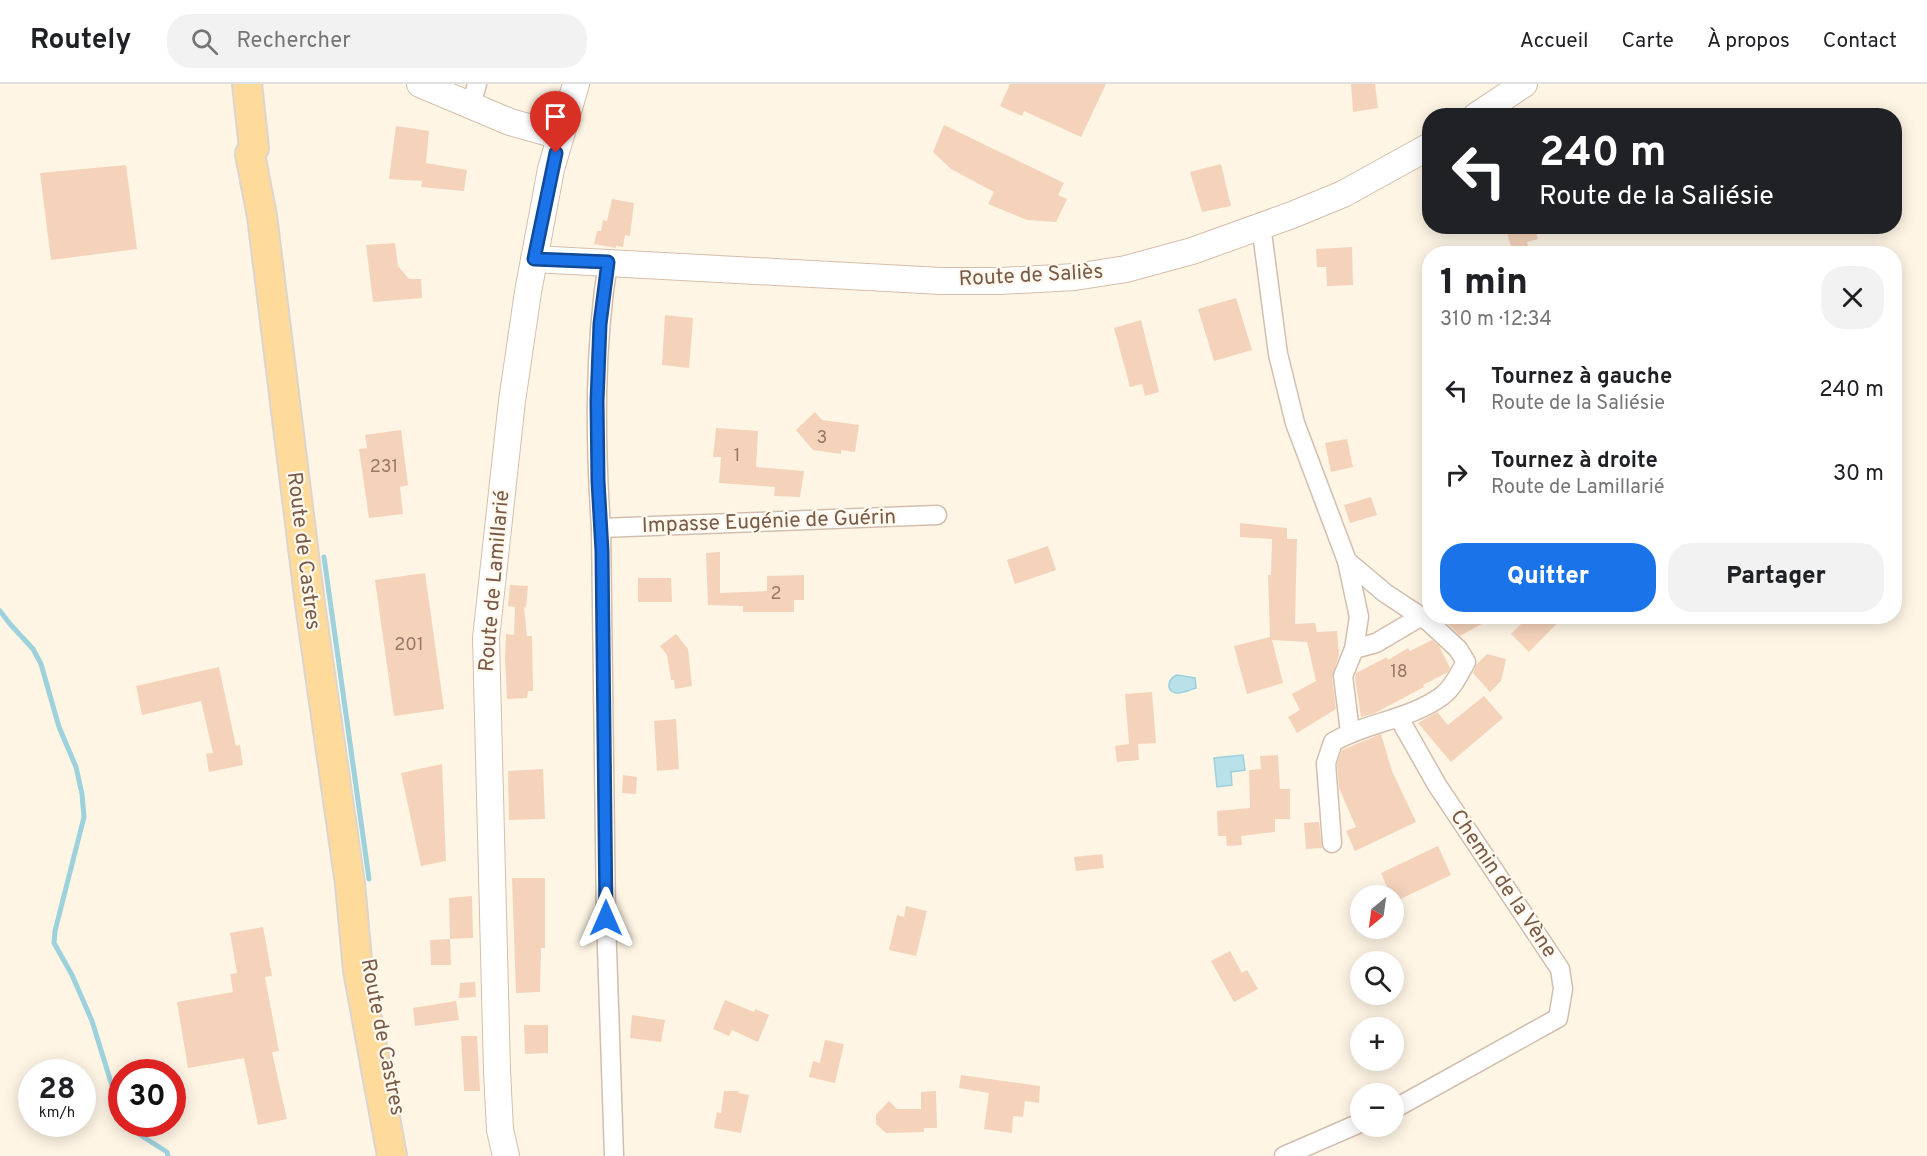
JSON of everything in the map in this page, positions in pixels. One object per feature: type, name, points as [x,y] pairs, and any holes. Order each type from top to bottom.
[{"type":"main road","name":"Route de Castres","points":[[247,84],[254,148],[249,154],[262,216],[310,604],[350,884],[364,1006],[392,1156]]},
{"type":"main road","name":"Route de Castres","points":[[350,884],[386,1045],[405,1156]]},
{"type":"street","points":[[420,84],[474,95],[529,128],[560,136]]},
{"type":"street","name":"Route de Lamillarié","points":[[506,1156],[500,1130],[497,1071],[486,638],[512,401],[534,259],[551,169],[576,84]]},
{"type":"street","points":[[1488,108],[1524,84]]},
{"type":"street","name":"Route de Saliès","points":[[534,259],[941,281],[1075,277],[1126,269],[1182,254],[1293,215],[1343,194],[1422,150]]},
{"type":"street","points":[[1261,225],[1278,354],[1295,423],[1347,561],[1359,617],[1354,649],[1343,676],[1350,732]]},
{"type":"street","points":[[608,262],[600,324],[597,376],[606,918],[615,1156]]},
{"type":"street","name":"Impasse Eugénie de Guérin","points":[[601,528],[937,515]]},
{"type":"street","points":[[1347,561],[1385,593],[1420,616],[1376,643],[1354,649]]},
{"type":"street","points":[[1332,843],[1326,763],[1333,742],[1350,732],[1399,718],[1443,696],[1457,679],[1466,662],[1458,649],[1429,624]]},
{"type":"street","name":"Chemin de la Vène","points":[[1399,718],[1437,785],[1560,969],[1563,989],[1558,1018],[1404,1103]]},
{"type":"street","points":[[1284,1156],[1350,1127]]},
{"type":"water","points":[[1177,675],[1195,678],[1196,688],[1180,693],[1172,691],[1169,684]]},
{"type":"water","points":[[1243,755],[1245,770],[1231,772],[1232,785],[1217,787],[1214,758]]},
{"type":"building","points":[[1010,84],[1106,84],[1081,137],[1024,111],[1022,116],[1000,106]]},
{"type":"building","points":[[1351,84],[1375,84],[1378,108],[1353,112]]},
{"type":"building","points":[[944,125],[1064,183],[1058,195],[1067,199],[1056,222],[1027,220],[988,204],[994,192],[951,169],[933,152]]},
{"type":"building","points":[[396,126],[429,131],[426,163],[467,170],[464,191],[421,187],[422,181],[389,179]]},
{"type":"building","points":[[1221,164],[1231,206],[1202,212],[1190,172]]},
{"type":"building","points":[[126,165],[137,249],[51,260],[40,173]]},
{"type":"building","points":[[612,199],[634,203],[630,236],[625,235],[623,247],[594,244],[597,231],[601,231],[603,220],[607,221]]},
{"type":"building","points":[[1507,234],[1536,234],[1538,239],[1527,242],[1528,246],[1511,246]]},
{"type":"building","points":[[395,243],[398,266],[409,279],[421,279],[422,298],[373,302],[366,245]]},
{"type":"building","points":[[1352,247],[1353,285],[1327,286],[1326,267],[1317,267],[1316,249]]},
{"type":"building","points":[[1236,298],[1252,350],[1214,361],[1198,309]]},
{"type":"building","points":[[665,315],[693,318],[689,368],[662,365]]},
{"type":"building","points":[[1141,320],[1159,392],[1145,396],[1142,384],[1130,387],[1114,328]]},
{"type":"building","points":[[815,412],[822,420],[859,425],[855,452],[841,450],[841,454],[813,450],[796,430]]},
{"type":"building","points":[[716,428],[758,431],[756,467],[804,471],[800,497],[774,496],[775,487],[719,483],[721,457],[713,457]]},
{"type":"building","points":[[401,430],[408,485],[400,487],[403,514],[369,518],[359,449],[367,448],[365,435]]},
{"type":"building","points":[[1347,439],[1353,467],[1331,472],[1325,443]]},
{"type":"building","points":[[1371,497],[1377,515],[1350,523],[1344,505]]},
{"type":"building","points":[[1240,523],[1287,528],[1287,539],[1297,539],[1295,624],[1315,623],[1317,632],[1337,631],[1339,655],[1332,677],[1336,709],[1297,733],[1288,717],[1300,710],[1292,694],[1316,681],[1307,642],[1272,640],[1283,683],[1247,694],[1234,646],[1270,637],[1268,575],[1271,575],[1272,539],[1240,537]]},
{"type":"building","points":[[1048,546],[1056,570],[1015,584],[1007,560]]},
{"type":"building","points":[[720,552],[720,593],[767,591],[767,576],[804,575],[804,600],[794,600],[794,612],[743,612],[743,606],[708,605],[706,553]]},
{"type":"building","points":[[425,573],[444,709],[394,716],[375,580]]},
{"type":"building","points":[[638,578],[671,578],[672,602],[638,602]]},
{"type":"building","points":[[510,585],[528,586],[526,608],[524,607],[527,636],[532,636],[533,691],[528,691],[527,698],[507,699],[506,634],[514,635],[515,607],[508,606]]},
{"type":"building","points":[[1448,624],[1482,624],[1460,636]]},
{"type":"building","points":[[1521,624],[1556,624],[1529,652],[1511,634]]},
{"type":"building","points":[[676,634],[688,649],[692,686],[675,689],[674,680],[671,680],[667,655],[660,646]]},
{"type":"building","points":[[1432,640],[1439,646],[1450,668],[1448,672],[1375,713],[1361,717],[1356,673],[1387,657],[1388,660],[1408,648],[1410,651]]},
{"type":"building","points":[[1487,654],[1506,659],[1501,681],[1490,692],[1473,673],[1476,665]]},
{"type":"building","points":[[219,667],[236,746],[240,745],[243,765],[209,772],[206,754],[213,753],[201,701],[142,715],[136,686]]},
{"type":"building","points":[[1152,692],[1156,743],[1138,744],[1139,760],[1117,762],[1115,746],[1129,744],[1125,694]]},
{"type":"building","points":[[1484,696],[1503,718],[1451,762],[1418,723],[1437,712],[1448,725]]},
{"type":"building","points":[[676,719],[679,769],[657,771],[654,721]]},
{"type":"building","points":[[1381,734],[1392,771],[1416,822],[1355,851],[1346,831],[1356,827],[1339,788],[1337,764],[1342,750]]},
{"type":"building","points":[[1278,755],[1280,789],[1290,789],[1290,819],[1275,819],[1275,832],[1241,836],[1242,845],[1227,846],[1226,836],[1218,836],[1217,811],[1250,808],[1249,770],[1261,769],[1260,756]]},
{"type":"building","points":[[442,764],[446,861],[421,866],[401,773]]},
{"type":"building","points":[[543,769],[545,819],[509,820],[508,771]]},
{"type":"building","points":[[623,775],[637,777],[636,794],[622,793]]},
{"type":"building","points":[[1319,822],[1322,848],[1306,849],[1304,823]]},
{"type":"building","points":[[1438,846],[1451,875],[1404,897],[1404,885],[1386,885],[1381,873]]},
{"type":"building","points":[[1102,854],[1104,868],[1076,871],[1074,857]]},
{"type":"building","points":[[512,878],[545,878],[545,948],[541,948],[540,992],[516,993]]},
{"type":"building","points":[[472,896],[473,938],[450,939],[449,898]]},
{"type":"building","points":[[906,906],[927,911],[916,956],[889,950],[897,915],[904,917]]},
{"type":"building","points":[[263,927],[272,976],[265,977],[279,1051],[272,1052],[287,1119],[258,1125],[244,1058],[188,1068],[177,1002],[233,992],[230,974],[237,973],[230,933]]},
{"type":"building","points":[[450,939],[451,965],[431,965],[430,940]]},
{"type":"building","points":[[1230,951],[1242,973],[1247,970],[1258,989],[1234,1002],[1211,961]]},
{"type":"building","points":[[475,982],[476,997],[459,998],[460,983]]},
{"type":"building","points":[[725,1000],[754,1012],[755,1009],[769,1015],[758,1042],[732,1030],[729,1036],[713,1029]]},
{"type":"building","points":[[456,1001],[459,1020],[415,1026],[413,1008]]},
{"type":"building","points":[[632,1015],[665,1020],[661,1042],[630,1038]]},
{"type":"building","points":[[524,1025],[548,1025],[548,1053],[525,1054]]},
{"type":"building","points":[[461,1036],[477,1036],[480,1091],[464,1091]]},
{"type":"building","points":[[825,1040],[844,1044],[835,1083],[809,1077],[813,1061],[820,1063]]},
{"type":"building","points":[[961,1075],[1040,1086],[1039,1103],[1025,1101],[1023,1117],[1013,1116],[1012,1133],[984,1129],[989,1093],[959,1088]]},
{"type":"building","points":[[724,1091],[739,1091],[738,1093],[749,1095],[741,1133],[714,1128],[717,1112],[721,1113]]},
{"type":"building","points":[[936,1091],[937,1128],[924,1128],[924,1132],[886,1133],[876,1124],[876,1115],[889,1101],[897,1109],[921,1109],[921,1092]]},
{"type":"waterway","points":[[324,557],[369,879]]},
{"type":"waterway","points":[[0,611],[33,649],[41,664],[59,727],[76,767],[84,817],[55,931],[54,943],[72,975],[92,1021],[108,1073]]},
{"type":"waterway","points":[[143,1137],[167,1152],[168,1156]]},
{"type":"route","points":[[556,153],[534,259],[608,262],[598,347],[597,401],[602,551],[606,918]]}]
